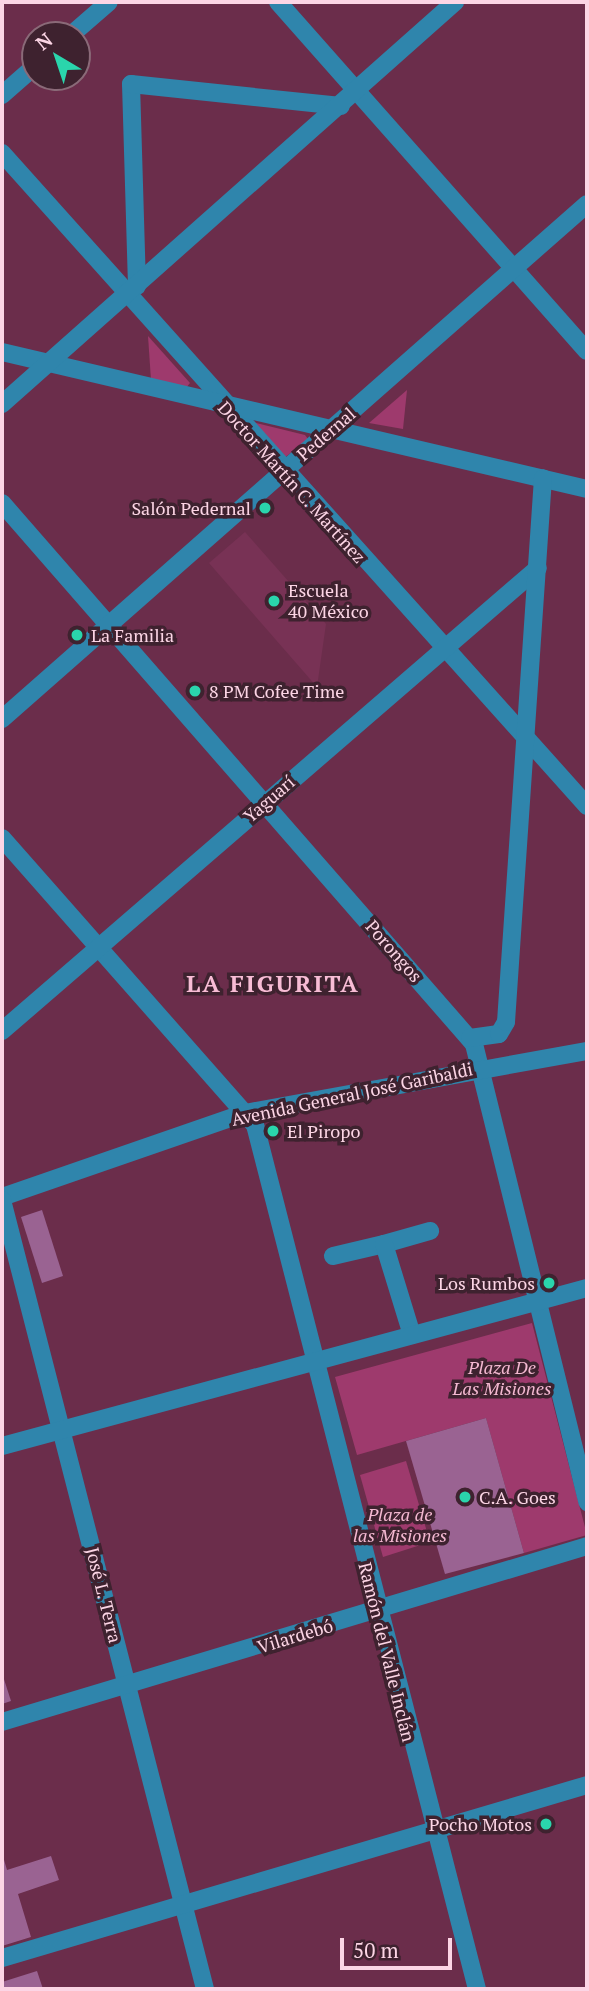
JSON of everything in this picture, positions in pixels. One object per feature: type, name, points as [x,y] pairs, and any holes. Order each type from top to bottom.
[{"type":"street","points":[[87,21],[109,2]]},
{"type":"street","points":[[278,2],[587,351]]},
{"type":"street","points":[[2,404],[341,106],[455,2]]},
{"type":"street","points":[[2,95],[21,78]]},
{"type":"street","points":[[132,290],[131,84],[341,106]]},
{"type":"street","name":"Doctor Martín C. Martínez","points":[[2,153],[132,290],[224,405],[282,472],[524,741],[587,806]]},
{"type":"street","name":"Pedernal","points":[[2,719],[587,204]]},
{"type":"street","points":[[2,352],[587,489]]},
{"type":"street","points":[[470,1038],[499,1034],[506,1023],[543,478]]},
{"type":"street","name":"Porongos","points":[[2,503],[470,1038],[587,1502]]},
{"type":"street","name":"Yaguarí","points":[[2,1031],[96,947],[538,568]]},
{"type":"street","name":"Ramón del Valle Inclán","points":[[2,838],[255,1125],[311,1361],[378,1611],[432,1831],[477,1989]]},
{"type":"street","name":"Avenida General José Garibaldi","points":[[2,1199],[245,1113],[479,1068],[587,1051]]},
{"type":"street","name":"José L. Terra","points":[[2,1199],[205,1989]]},
{"type":"street","points":[[333,1256],[430,1231]]},
{"type":"street","points":[[384,1244],[412,1335]]},
{"type":"street","points":[[2,1446],[587,1288]]},
{"type":"street","name":"Vilardebó","points":[[2,1722],[587,1546]]},
{"type":"street","points":[[2,1958],[587,1785]]},
{"type":"shaded area","points":[[245,532],[326,624],[317,687],[209,563]]},
{"type":"green space","points":[[148,336],[190,383],[186,388],[151,380]]},
{"type":"green space","points":[[407,390],[403,429],[369,423]]},
{"type":"green space","points":[[252,422],[305,435],[308,439],[283,459]]},
{"type":"green space","name":"Plaza De Las Misiones","points":[[532,1323],[587,1535],[524,1553],[486,1418],[357,1455],[335,1377]]},
{"type":"green space","name":"Plaza de las Misiones","points":[[406,1461],[430,1542],[383,1557],[360,1475]]},
{"type":"building","points":[[42,1210],[63,1276],[42,1283],[21,1217]]},
{"type":"building","name":"C.A. Goes","points":[[486,1418],[524,1553],[445,1574],[406,1441]]},
{"type":"building","points":[[2,1673],[11,1701],[2,1704]]},
{"type":"building","points":[[2,1853],[7,1870],[51,1856],[59,1880],[18,1894],[31,1937],[2,1946]]},
{"type":"building","points":[[37,1971],[43,1989],[2,1989],[2,1982]]},
{"type":"place","name":"Salón Pedernal","points":[[265,508]]},
{"type":"place","name":"Escuela 40 México","points":[[274,601]]},
{"type":"place","name":"La Familia","points":[[77,635]]},
{"type":"place","name":"8 PM Cofee Time","points":[[195,691]]},
{"type":"place","name":"El Piropo","points":[[273,1131]]},
{"type":"place","name":"Los Rumbos","points":[[549,1283]]},
{"type":"place","name":"C.A. Goes","points":[[465,1497]]},
{"type":"place","name":"Pocho Motos","points":[[546,1824]]},
{"type":"district","name":"LA FIGURITA","points":[[273,984]]}]
